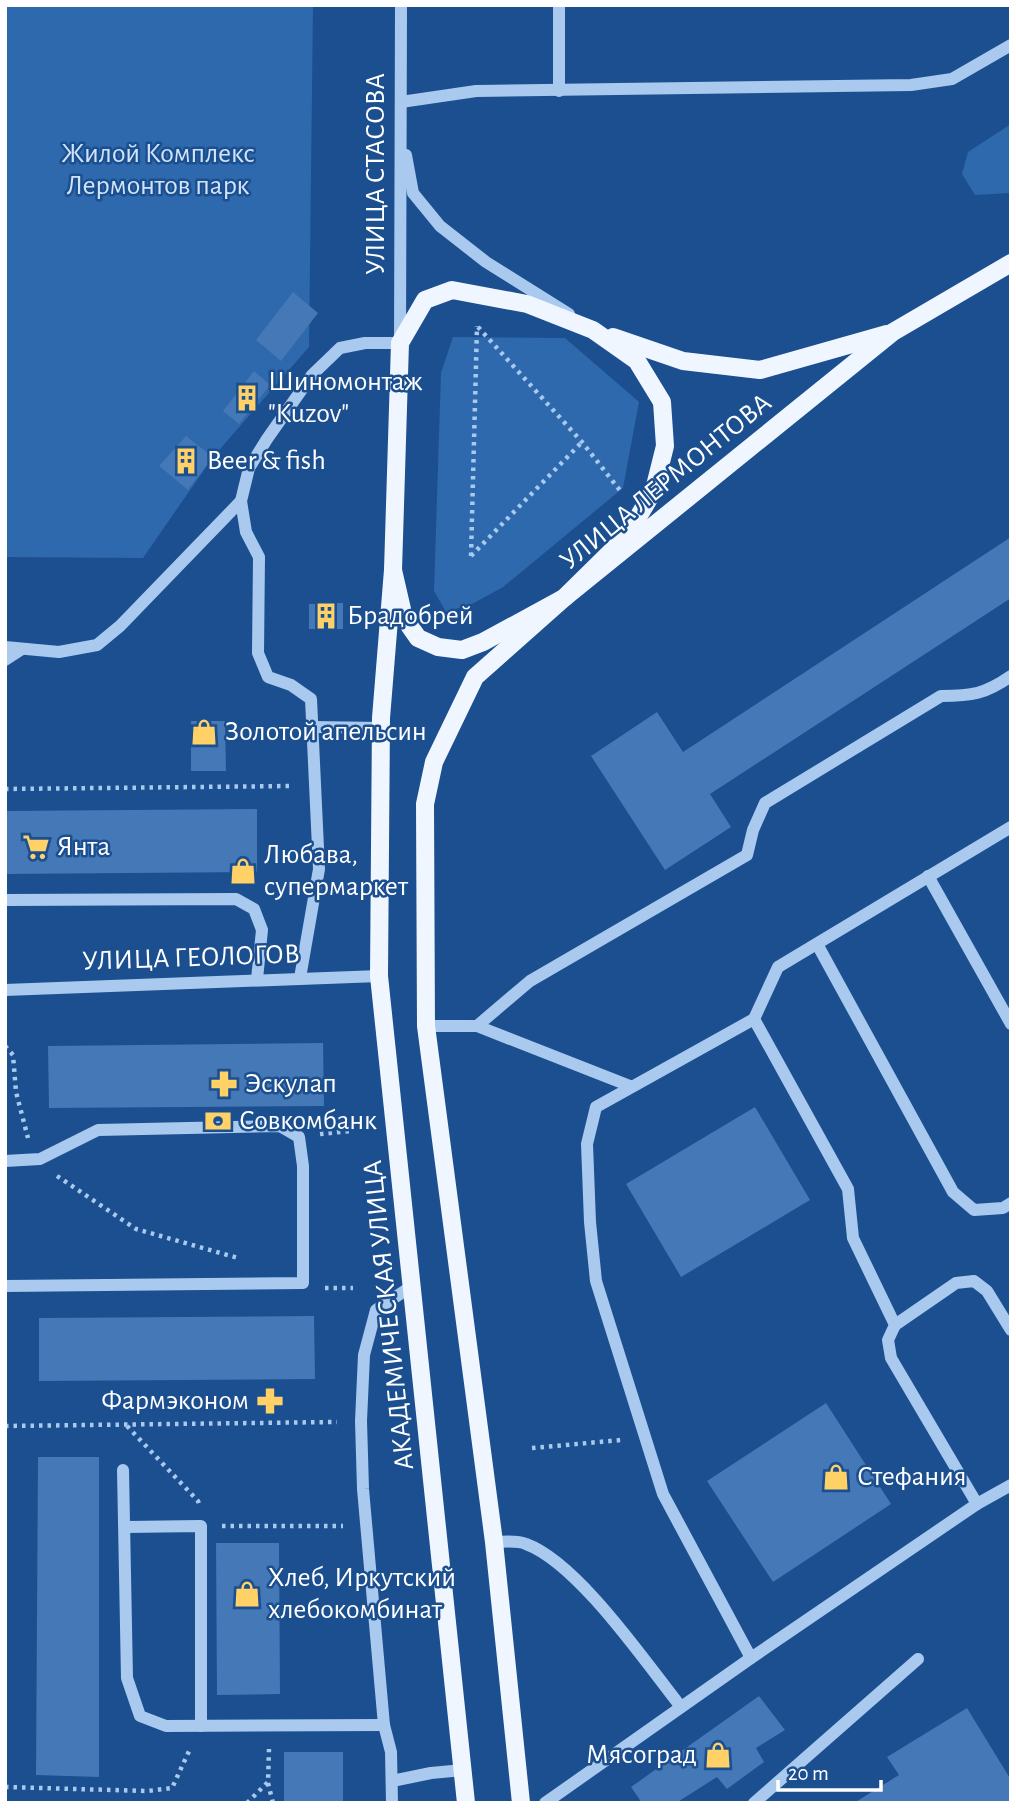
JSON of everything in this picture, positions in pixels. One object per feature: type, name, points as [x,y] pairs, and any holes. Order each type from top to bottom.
[{"type":"main road","name":"УЛИЦА ЛЕРМОНТОВА","points":[[426,1026],[425,804],[434,762],[475,677],[564,598],[893,332],[1011,262]]},
{"type":"main road","points":[[452,290],[527,304],[593,330],[636,361],[662,402],[665,446],[654,490],[626,536],[564,598],[484,642],[462,650],[439,647],[418,638],[404,618],[393,570],[400,343],[425,300],[452,290]]},
{"type":"main road","name":"УЛИЦА ЛЕРМОНТОВА","points":[[593,330],[683,361],[760,370],[893,332]]},
{"type":"main road","name":"АКАДЕМИЧЕСКАЯ УЛИЦА","points":[[393,570],[381,728],[379,976],[466,1803]]},
{"type":"main road","points":[[426,1026],[494,1542],[521,1803]]},
{"type":"street","name":"УЛИЦА СТАСОВА","points":[[400,343],[401,5]]},
{"type":"street","points":[[559,5],[559,91]]},
{"type":"street","points":[[401,102],[476,91],[911,85],[952,79],[1011,45]]},
{"type":"street","name":"УЛИЦА ЛЕРМОНТОВА","points":[[400,127],[413,193],[440,226],[486,262],[593,330]]},
{"type":"street","points":[[300,978],[318,869],[311,699],[291,685],[268,677],[258,653],[259,557],[246,532],[241,501],[249,468],[312,375],[340,348],[365,343],[400,343]]},
{"type":"street","points":[[5,647],[59,652],[97,645],[120,626],[241,501]]},
{"type":"street","points":[[5,660],[22,649]]},
{"type":"street","points":[[477,1026],[530,981],[747,855],[753,830],[765,803],[941,696],[966,696],[992,689],[1011,676]]},
{"type":"street","points":[[313,727],[381,728]]},
{"type":"street","points":[[751,1658],[663,1494],[596,1281],[590,1222],[587,1144],[596,1107],[754,1019],[778,967],[1011,827]]},
{"type":"street","points":[[928,876],[1011,1024]]},
{"type":"street","points":[[5,900],[236,900],[254,909],[262,930],[257,979]]},
{"type":"street","points":[[817,944],[953,1192],[974,1210],[1003,1208],[1011,1203]]},
{"type":"street","name":"УЛИЦА ГЕОЛОГОВ","points":[[5,990],[379,976]]},
{"type":"street","points":[[754,1019],[848,1189],[853,1238],[895,1325]]},
{"type":"street","points":[[426,1026],[477,1026],[630,1086]]},
{"type":"street","points":[[5,1161],[40,1159],[98,1130],[280,1126],[299,1137],[303,1166],[303,1283],[5,1286]]},
{"type":"street","points":[[977,1504],[891,1358],[888,1340],[895,1325],[956,1283],[974,1282],[987,1291],[1011,1329]]},
{"type":"street","points":[[392,1803],[391,1752],[384,1725],[366,1526],[361,1421],[364,1355],[376,1310],[412,1286]]},
{"type":"street","points":[[124,1470],[127,1678],[140,1716],[166,1727],[384,1725]]},
{"type":"street","points":[[545,1803],[751,1658],[977,1504],[1011,1485]]},
{"type":"street","points":[[126,1527],[201,1527],[201,1726]]},
{"type":"street","points":[[494,1542],[523,1542],[543,1551],[568,1571],[609,1617],[681,1707]]},
{"type":"street","points":[[754,1803],[918,1659]]},
{"type":"street","points":[[392,1781],[463,1770]]},
{"type":"path","points":[[582,442],[471,556],[477,326],[582,442],[622,493]]},
{"type":"path","points":[[5,789],[315,786]]},
{"type":"path","points":[[5,1046],[13,1055],[16,1091],[33,1160],[136,1229],[242,1259]]},
{"type":"path","points":[[303,1283],[319,1288],[353,1288]]},
{"type":"path","points":[[5,1426],[341,1422]]},
{"type":"path","points":[[127,1425],[198,1501],[201,1527],[366,1526]]},
{"type":"path","points":[[531,1448],[645,1437]]},
{"type":"path","points":[[5,1787],[148,1791],[172,1788],[201,1726]]},
{"type":"path","points":[[271,1726],[268,1782],[272,1803]]},
{"type":"path","points":[[247,1803],[268,1782]]},
{"type":"green space","name":"Жилой Комплекс Лермонтов парк","points":[[5,5],[313,5],[309,347],[213,457],[143,558],[5,557]]},
{"type":"green space","points":[[1011,124],[1011,193],[975,195],[962,174],[968,152]]},
{"type":"green space","points":[[453,337],[565,338],[639,402],[623,488],[503,587],[474,603],[446,612],[434,591],[441,373]]},
{"type":"building","points":[[293,292],[318,313],[281,361],[256,340]]},
{"type":"building","name":"Шиномонтаж \"Kuzov\"","points":[[254,371],[270,385],[239,424],[223,411]]},
{"type":"building","name":"Beer & fish","points":[[186,436],[213,457],[188,490],[159,466]]},
{"type":"building","points":[[1011,537],[1011,598],[710,794],[731,827],[665,870],[591,756],[657,712],[683,752]]},
{"type":"building","name":"Брадобрей","points":[[343,603],[343,629],[309,629],[309,604]]},
{"type":"building","points":[[191,721],[225,721],[226,771],[191,771]]},
{"type":"building","points":[[257,809],[257,872],[5,874],[5,811]]},
{"type":"building","points":[[323,1043],[324,1106],[49,1108],[48,1046]]},
{"type":"building","points":[[755,1107],[810,1200],[681,1277],[626,1184]]},
{"type":"building","points":[[314,1316],[315,1379],[39,1381],[39,1318]]},
{"type":"building","points":[[826,1403],[891,1504],[773,1582],[707,1481]]},
{"type":"building","points":[[38,1457],[99,1457],[99,1777],[36,1775]]},
{"type":"building","points":[[216,1543],[279,1543],[280,1694],[217,1695]]},
{"type":"building","name":"Мясоград","points":[[759,1696],[785,1730],[756,1748],[764,1762],[727,1789],[717,1777],[676,1803],[642,1803],[631,1787]]},
{"type":"building","points":[[967,1708],[1011,1780],[1011,1803],[854,1803],[899,1775],[887,1757]]},
{"type":"building","points":[[284,1752],[343,1752],[343,1803],[284,1803]]},
{"type":"place","name":"Шиномонтаж \"Kuzov\"","points":[[247,398]]},
{"type":"place","name":"Beer & fish","points":[[186,461]]},
{"type":"place","name":"Брадобрей","points":[[326,616]]},
{"type":"place","name":"Золотой апельсин","points":[[204,732]]},
{"type":"place","name":"Янта","points":[[36,847]]},
{"type":"place","name":"Любава, супермаркет","points":[[243,871]]},
{"type":"place","name":"Эскулап","points":[[224,1084]]},
{"type":"place","name":"Совкомбанк","points":[[218,1121]]},
{"type":"place","name":"Фармэконом","points":[[270,1401]]},
{"type":"place","name":"Стефания","points":[[836,1477]]},
{"type":"place","name":"Хлеб, Иркутский хлебокомбинат","points":[[247,1594]]},
{"type":"place","name":"Мясоград","points":[[718,1755]]}]
